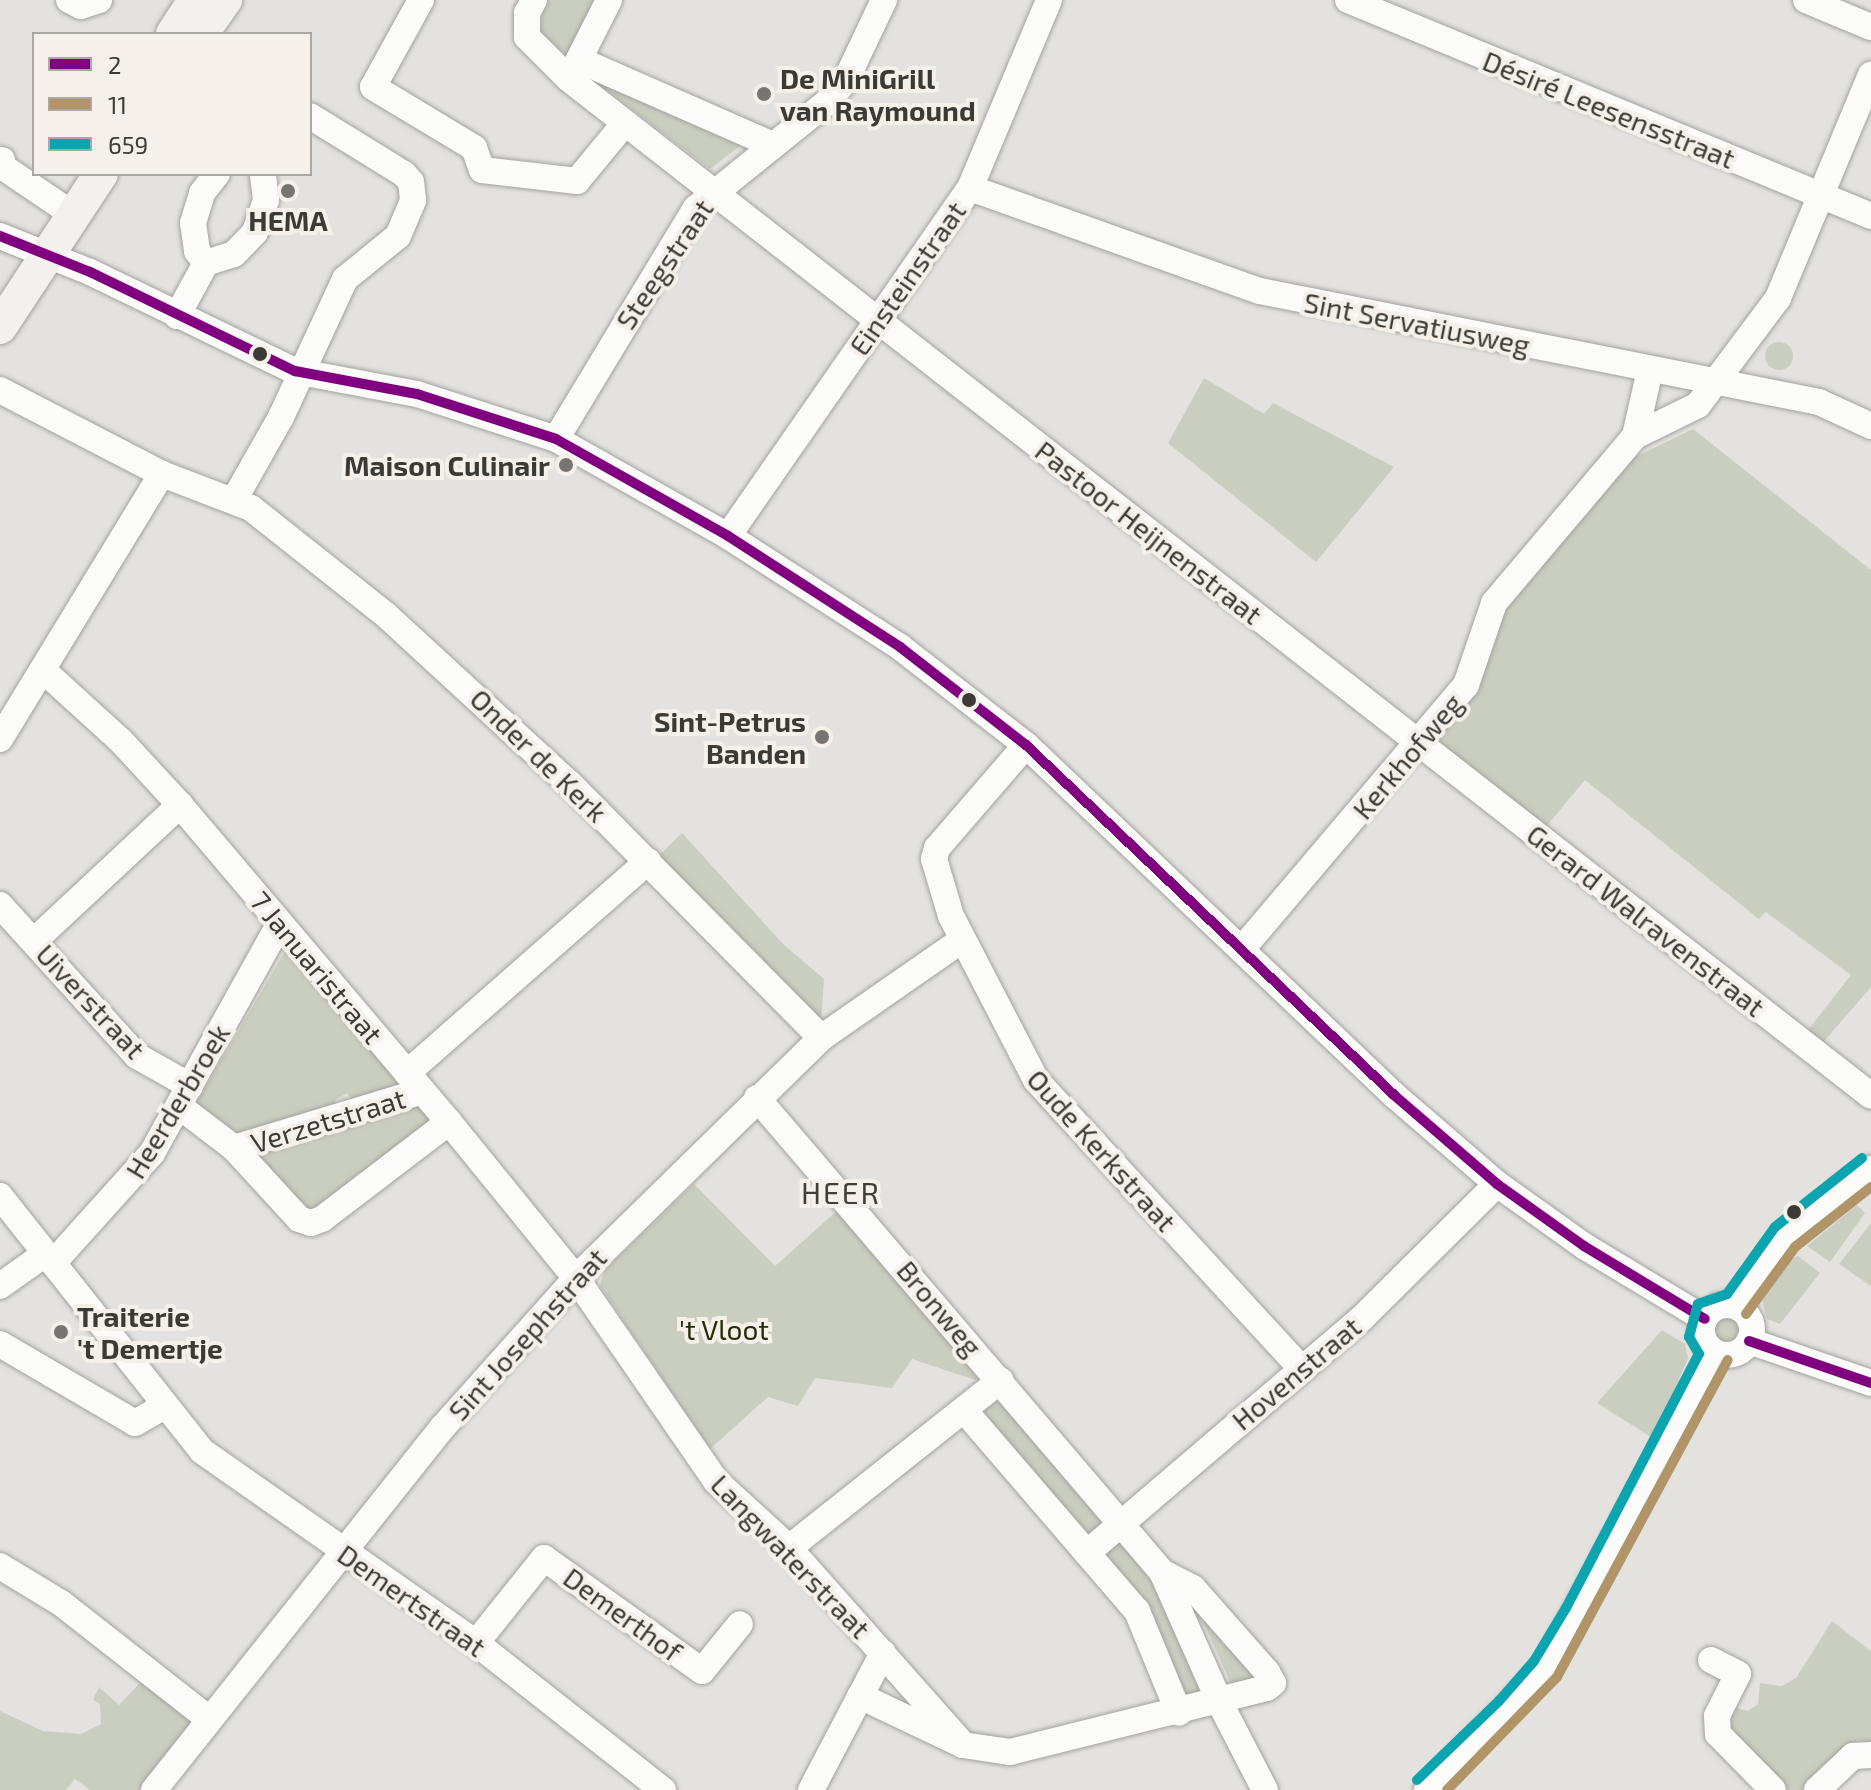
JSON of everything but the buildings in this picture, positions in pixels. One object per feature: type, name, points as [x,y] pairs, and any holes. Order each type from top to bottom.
[{"type":"main road","points":[[183,32],[195,0]]},
{"type":"main road","points":[[184,32],[225,0]]},
{"type":"main road","points":[[0,327],[100,176]]},
{"type":"street","points":[[69,0],[81,6],[99,0]]},
{"type":"street","points":[[421,0],[373,87],[474,148],[482,170],[577,181],[624,124]]},
{"type":"street","points":[[609,0],[574,70],[773,145]]},
{"type":"street","name":"Steegstraat","points":[[556,439],[673,239],[712,192],[773,145],[846,80],[884,0]]},
{"type":"street","name":"Einsteinstraat","points":[[728,536],[788,443],[970,188],[1049,0]]},
{"type":"street","name":"Désiré Leesensstraat","points":[[1348,0],[1871,216]]},
{"type":"street","points":[[1806,0],[1871,27]]},
{"type":"street","name":"Pastoor Heijnenstraat","points":[[528,19],[624,124],[1421,744]]},
{"type":"street","name":"Kerkhofweg","points":[[1242,949],[1421,744],[1466,685],[1494,603],[1635,436],[1698,405],[1778,298],[1871,75]]},
{"type":"street","points":[[234,500],[303,374],[320,325],[345,279],[398,236],[413,191],[404,174],[312,117]]},
{"type":"street","points":[[2,160],[3,167],[74,215]]},
{"type":"street","points":[[206,263],[197,251],[193,223],[202,193],[215,176]]},
{"type":"street","points":[[177,316],[206,263],[234,254],[255,232],[266,200],[263,176]]},
{"type":"street","name":"Sint Servatiusweg","points":[[970,188],[1260,291],[1819,402],[1871,426]]},
{"type":"street","points":[[0,236],[303,374],[417,394],[556,439],[728,536],[900,647],[1026,745],[1394,1095],[1497,1184],[1584,1246],[1705,1319]]},
{"type":"street","name":"Kerkhofweg","points":[[1635,436],[1650,370]]},
{"type":"street","name":"Onder de Kerk","points":[[0,390],[162,474],[251,508],[417,639],[648,861],[821,1038]]},
{"type":"street","points":[[0,739],[162,474]]},
{"type":"street","name":"7 Januaristraat","points":[[44,671],[121,741],[180,805],[449,1122],[576,1278]]},
{"type":"street","name":"Gerard Walravenstraat","points":[[1421,744],[1871,1096]]},
{"type":"street","name":"Oude Kerkstraat","points":[[1026,745],[942,839],[935,853],[962,940],[1036,1080],[1302,1369]]},
{"type":"street","points":[[34,941],[180,805]]},
{"type":"street","points":[[415,1082],[648,861]]},
{"type":"street","name":"Uiverstraat","points":[[0,905],[137,1056],[184,1096]]},
{"type":"street","name":"Heerderbroek","points":[[0,1286],[49,1259],[142,1168],[280,923]]},
{"type":"street","name":"Sint Josephstraat","points":[[154,1790],[341,1551],[480,1383],[576,1278],[821,1038],[962,940]]},
{"type":"street","name":"Verzetstraat","points":[[234,1148],[415,1082]]},
{"type":"street","name":"Verzetstraat","points":[[184,1096],[299,1219],[311,1223],[449,1122]]},
{"type":"street","name":"Bronweg","points":[[757,1098],[1121,1520],[1162,1572]]},
{"type":"street","points":[[1735,1306],[1785,1237],[1871,1169]]},
{"type":"street","name":"Hovenstraat","points":[[1087,1553],[1121,1520],[1396,1287],[1497,1184]]},
{"type":"street","name":"Demertstraat","points":[[0,1196],[163,1407],[202,1451],[476,1643],[663,1790]]},
{"type":"street","name":"Langwaterstraat","points":[[576,1278],[716,1481],[789,1548],[963,1745]]},
{"type":"street","points":[[1719,1306],[1735,1306],[1751,1322],[1749,1341],[1735,1353],[1716,1353],[1703,1336],[1705,1319],[1719,1306]]},
{"type":"street","points":[[1749,1341],[1871,1383]]},
{"type":"street","points":[[0,1344],[135,1423],[163,1407]]},
{"type":"street","points":[[1427,1790],[1545,1669],[1716,1353]]},
{"type":"street","points":[[789,1548],[1001,1380]]},
{"type":"street","points":[[964,1410],[1137,1611],[1179,1713]]},
{"type":"street","name":"Demerthof","points":[[476,1643],[544,1558],[702,1671],[740,1624]]},
{"type":"street","points":[[0,1566],[61,1603],[209,1719]]},
{"type":"street","points":[[1162,1572],[1220,1703],[1265,1790]]},
{"type":"street","points":[[860,1696],[963,1745],[1010,1752],[1220,1703],[1273,1683],[1193,1588],[1162,1572]]},
{"type":"street","points":[[811,1790],[883,1653]]},
{"type":"street","points":[[1711,1660],[1738,1674],[1717,1716],[1718,1734],[1773,1790]]},
{"type":"street","points":[[1817,1790],[1855,1754],[1871,1755]]},
{"type":"green space","points":[[544,0],[603,0],[574,61],[540,33]]},
{"type":"green space","points":[[591,78],[749,139],[710,169]]},
{"type":"green space","points":[[1779,342],[1789,346],[1793,356],[1789,366],[1779,370],[1769,366],[1765,356],[1769,346]]},
{"type":"green space","points":[[1204,378],[1264,414],[1273,403],[1394,467],[1316,562],[1168,443]]},
{"type":"green space","points":[[1693,429],[1871,570],[1871,987],[1820,1046],[1805,1034],[1851,975],[1766,912],[1759,919],[1585,780],[1544,829],[1432,738],[1506,603],[1629,460]]},
{"type":"green space","points":[[682,833],[783,944],[824,979],[821,1022],[654,860]]},
{"type":"green space","points":[[287,948],[413,1087],[356,1105],[347,1093],[334,1101],[343,1111],[235,1141],[195,1105]]},
{"type":"green space","points":[[420,1095],[442,1120],[312,1217],[243,1150]]},
{"type":"green space","name":"'t Vloot","points":[[694,1184],[775,1266],[839,1209],[982,1375],[975,1380],[912,1359],[892,1388],[815,1378],[798,1406],[768,1397],[710,1449],[600,1286],[604,1271]]},
{"type":"green space","points":[[1857,1205],[1865,1213],[1830,1262],[1807,1246]]},
{"type":"green space","points":[[1871,1223],[1871,1286],[1839,1264]]},
{"type":"green space","points":[[1798,1256],[1820,1273],[1780,1324],[1767,1319],[1762,1301],[1784,1261]]},
{"type":"green space","points":[[1726,1316],[1736,1320],[1740,1330],[1736,1340],[1726,1344],[1716,1340],[1712,1330],[1716,1320]]},
{"type":"green space","points":[[1662,1330],[1685,1344],[1688,1358],[1654,1439],[1597,1403]]},
{"type":"green space","points":[[995,1395],[1109,1522],[1161,1595],[1205,1694],[1181,1699],[1173,1671],[975,1407]]},
{"type":"green space","points":[[1198,1610],[1259,1676],[1232,1686]]},
{"type":"green space","points":[[1832,1621],[1871,1651],[1871,1743],[1857,1740],[1810,1790],[1781,1790],[1724,1732],[1734,1707],[1748,1711],[1758,1704],[1760,1683],[1782,1686],[1796,1678]]},
{"type":"green space","points":[[141,1682],[193,1721],[139,1790],[90,1790],[75,1779],[66,1790],[0,1790],[0,1711],[43,1731],[81,1734],[101,1724],[100,1704],[93,1700],[99,1687],[119,1705]]},
{"type":"transit line","name":"2","points":[[0,236],[90,272],[295,371],[417,394],[556,439],[728,536],[900,647],[1026,745],[1394,1095],[1497,1184],[1584,1246],[1705,1319]]},
{"type":"transit line","name":"659","points":[[1417,1780],[1499,1701],[1534,1661],[1566,1608],[1699,1354],[1689,1337],[1698,1304],[1727,1294],[1775,1227],[1862,1158]]},
{"type":"transit line","name":"11","points":[[1746,1314],[1795,1247],[1871,1187]]},
{"type":"transit line","name":"2","points":[[1749,1341],[1871,1383]]},
{"type":"transit line","name":"11","points":[[1447,1790],[1557,1677],[1728,1360]]},
{"type":"place","name":"De MiniGrill van Raymound","points":[[764,94]]},
{"type":"place","name":"HEMA","points":[[288,191]]},
{"type":"place","name":"Maison Culinair","points":[[566,465]]},
{"type":"place","name":"Sint-Petrus Banden","points":[[822,737]]},
{"type":"place","name":"Traiterie 't Demertje","points":[[61,1332]]},
{"type":"district","name":"HEER","points":[[841,1192]]}]
